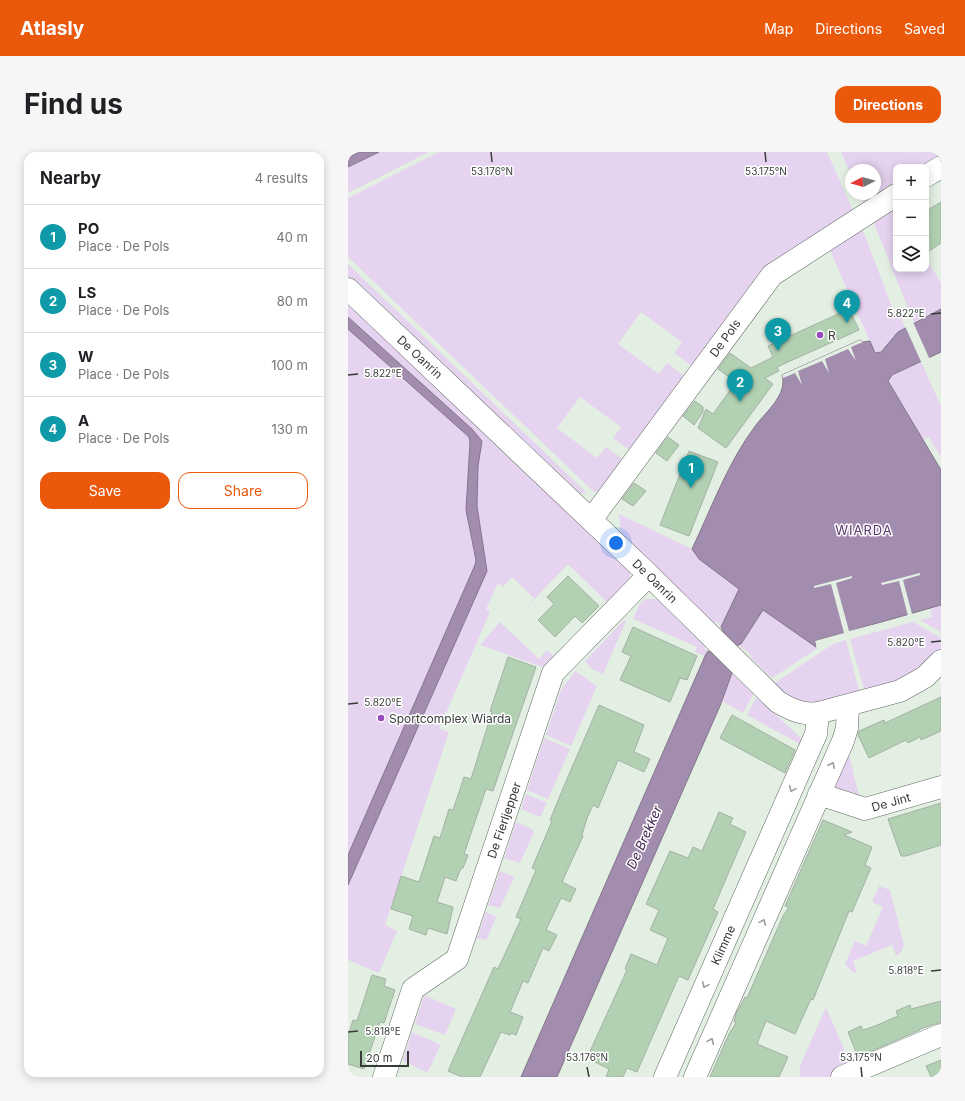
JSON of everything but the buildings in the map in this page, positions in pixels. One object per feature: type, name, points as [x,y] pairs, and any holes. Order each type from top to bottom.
[{"type":"street","points":[[929,174],[941,167]]},
{"type":"street","name":"De Pols","points":[[591,520],[772,275],[893,197]]},
{"type":"street","name":"De Oanrin","points":[[348,289],[649,574],[778,702],[789,709],[808,714],[818,713],[848,706],[900,690],[925,677],[941,661]]},
{"type":"street","name":"De Fierljepper","points":[[384,1077],[413,989],[457,958],[553,674],[649,574]]},
{"type":"street","points":[[695,1077],[843,741],[847,728],[848,706]]},
{"type":"street","name":"Klimme","points":[[665,1077],[816,734],[818,713]]},
{"type":"street","name":"De Jint","points":[[819,794],[865,809],[941,787]]},
{"type":"street","points":[[781,814],[806,825]]},
{"type":"street","points":[[842,1077],[941,1035]]},
{"type":"shaded area","points":[[379,152],[429,152],[348,193],[348,167]]},
{"type":"shaded area","points":[[439,152],[827,152],[845,192],[845,200],[848,200],[855,215],[823,229],[786,252],[788,257],[733,309],[692,366],[674,353],[682,342],[641,312],[618,344],[659,374],[667,363],[684,376],[643,431],[631,451],[613,438],[621,427],[580,397],[557,428],[597,458],[606,447],[623,459],[605,491],[594,492],[348,257],[348,198]]},
{"type":"shaded area","points":[[841,152],[941,152],[941,156],[928,164],[893,164],[893,186],[881,194],[881,164],[846,164]]},
{"type":"shaded area","points":[[862,200],[874,200],[866,208]]},
{"type":"shaded area","points":[[893,209],[893,271],[873,221]]},
{"type":"shaded area","points":[[862,228],[895,315],[901,317],[905,328],[883,349],[875,353],[829,248]]},
{"type":"shaded area","points":[[348,264],[587,493],[573,494],[348,278]]},
{"type":"shaded area","points":[[929,264],[941,283],[941,309],[914,323],[894,272],[929,272]]},
{"type":"shaded area","points":[[348,299],[630,567],[630,585],[610,605],[568,564],[525,609],[534,598],[512,577],[503,587],[498,583],[486,609],[490,612],[439,729],[449,732],[385,925],[397,931],[379,973],[348,960],[348,885],[487,571],[477,506],[478,466],[482,441],[472,429],[348,317]]},
{"type":"shaded area","name":"Sportcomplex Wiarda","points":[[348,324],[475,438],[472,508],[482,567],[348,869]]},
{"type":"shaded area","points":[[921,362],[941,406],[941,457],[929,437],[923,440],[888,381],[892,375]]},
{"type":"shaded area","points":[[619,514],[692,549],[699,559],[739,589],[721,627],[717,622],[714,623],[621,535]]},
{"type":"shaded area","points":[[645,599],[662,599],[705,645],[704,648],[708,651],[705,656],[695,652],[697,647],[633,619],[639,605]]},
{"type":"shaded area","points":[[941,605],[941,632],[920,620],[932,617],[930,610]]},
{"type":"shaded area","points":[[763,610],[818,648],[772,678],[753,660],[748,652],[738,645],[741,644]]},
{"type":"shaded area","points":[[624,620],[626,621],[603,674],[592,669],[585,661]]},
{"type":"shaded area","points":[[500,622],[539,659],[547,650],[557,659],[548,669],[480,645]]},
{"type":"shaded area","points":[[913,622],[941,638],[941,652],[917,674],[865,693],[850,639]]},
{"type":"shaded area","points":[[846,640],[860,695],[807,707],[772,685],[833,644]]},
{"type":"shaded area","points":[[575,671],[597,686],[571,746],[546,735],[561,690]]},
{"type":"shaded area","points":[[732,673],[754,693],[743,713],[722,701]]},
{"type":"shaded area","points":[[757,697],[804,741],[802,745],[747,715]]},
{"type":"shaded area","points":[[544,738],[570,749],[548,799],[527,790]]},
{"type":"shaded area","points":[[848,751],[859,796],[835,790],[840,768]]},
{"type":"shaded area","points":[[526,794],[547,803],[540,817],[521,809]]},
{"type":"shaded area","points":[[516,822],[532,829],[534,832],[520,863],[504,858]]},
{"type":"shaded area","points":[[500,871],[513,876],[514,878],[500,908],[488,905]]},
{"type":"shaded area","points":[[879,886],[890,890],[904,945],[901,952],[896,956],[892,945],[853,961],[857,972],[854,973],[845,964],[855,941],[866,946],[883,907],[872,902]]},
{"type":"shaded area","points":[[486,912],[495,916],[496,918],[486,940],[477,938]]},
{"type":"shaded area","points":[[424,995],[456,1009],[445,1035],[415,1024]]},
{"type":"shaded area","points":[[826,1007],[852,1068],[830,1077],[800,1077],[800,1066]]},
{"type":"shaded area","points":[[412,1032],[439,1044],[440,1046],[429,1070],[426,1072],[403,1061]]},
{"type":"water","points":[[359,152],[379,152],[348,167],[348,158]]},
{"type":"water","name":"De Brekker","points":[[941,309],[941,352],[892,375],[888,381],[941,470],[941,605],[815,641],[816,647],[763,610],[741,644],[738,645],[728,667],[732,673],[720,706],[557,1077],[521,1077],[705,656],[708,651],[714,654],[724,633],[721,627],[739,589],[699,559],[692,549],[737,454],[756,425],[779,396],[783,382],[782,375],[860,340],[863,342],[870,341],[875,353],[881,352],[898,332]]},
{"type":"water","points":[[348,317],[472,429],[482,441],[478,466],[477,506],[487,571],[348,885],[348,855],[476,560],[466,510],[470,442],[469,437],[348,329]]},
{"type":"pier","points":[[913,322],[930,360],[922,364],[905,326]]},
{"type":"pier","points":[[860,340],[863,342],[851,347],[856,361],[848,349],[825,359],[829,373],[822,361],[798,371],[802,385],[795,373],[783,378],[782,375]]},
{"type":"pier","points":[[920,573],[920,575],[903,580],[912,614],[930,610],[931,612],[817,642],[817,648],[815,641],[844,633],[831,584],[814,588],[814,586],[852,576],[852,578],[836,583],[849,631],[908,616],[899,581],[882,585],[881,583]]},
{"type":"place","name":"A","points":[[847,323]]},
{"type":"place","name":"R","points":[[820,335]]},
{"type":"place","name":"W","points":[[778,351]]},
{"type":"place","name":"LS","points":[[740,402]]},
{"type":"place","name":"PO","points":[[691,488]]},
{"type":"place","name":"Sportcomplex Wiarda","points":[[381,718]]},
{"type":"district","name":"WIARDA","points":[[864,530]]}]
